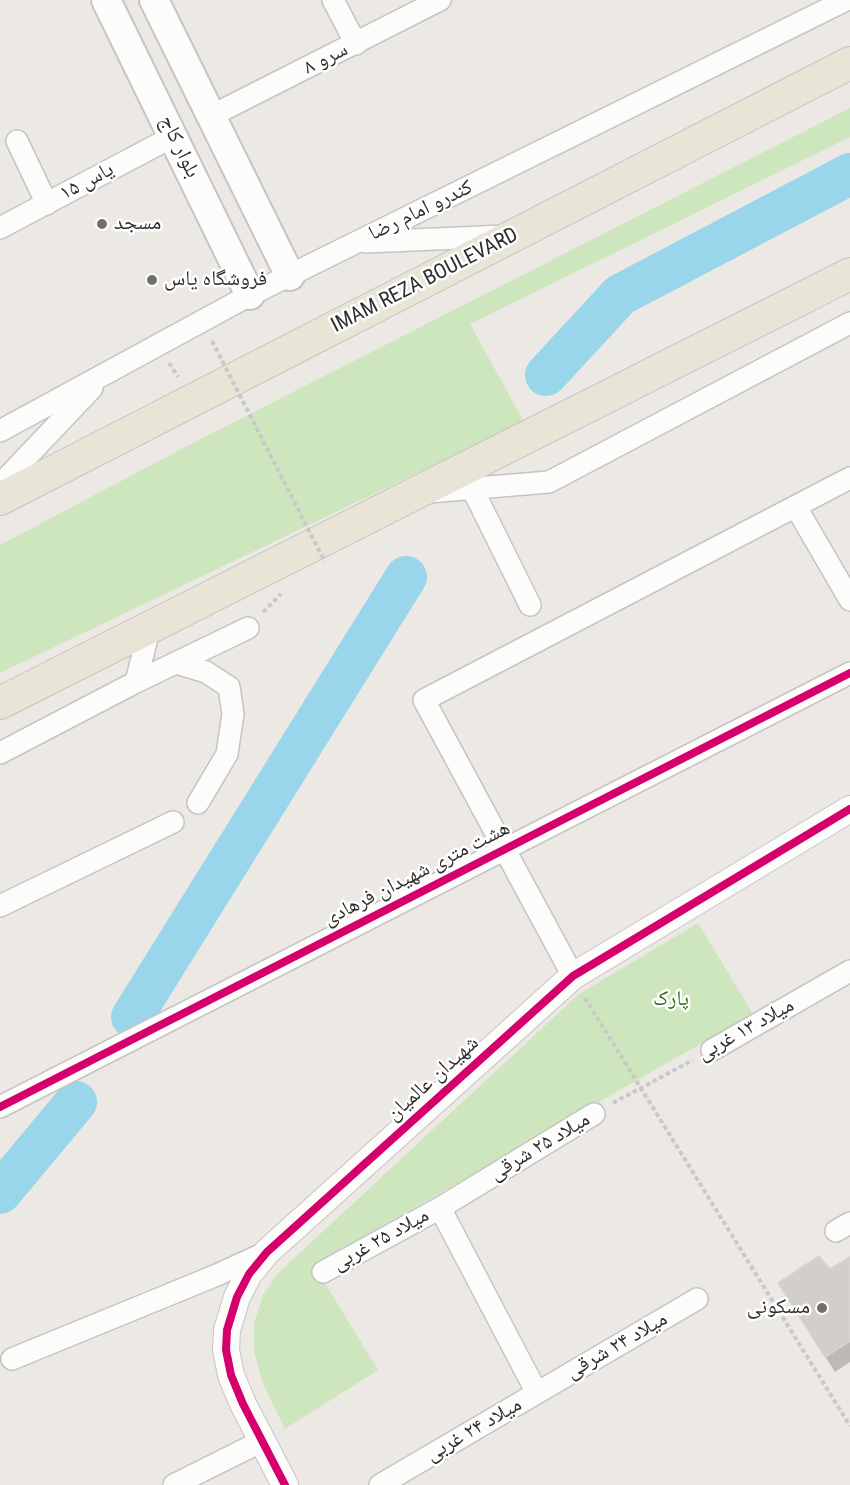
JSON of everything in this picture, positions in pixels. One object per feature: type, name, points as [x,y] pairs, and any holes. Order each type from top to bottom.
[{"type":"main road","name":"بلوار کاج","points":[[106,0],[250,295]]},
{"type":"main road","name":"بلوار کاج","points":[[154,0],[290,276]]},
{"type":"main road","name":"IMAM REZA BOULEVARD","points":[[0,499],[850,63]]},
{"type":"main road","points":[[233,260],[246,264],[260,261],[266,257],[274,243]]},
{"type":"main road","points":[[0,703],[850,274]]},
{"type":"street","points":[[333,0],[356,44]]},
{"type":"street","name":"سرو ۸","points":[[211,117],[440,0]]},
{"type":"street","name":"کندرو امام رضا","points":[[0,431],[250,295],[846,0]]},
{"type":"street","name":"یاس ۱۵","points":[[0,228],[174,136]]},
{"type":"street","points":[[17,141],[48,204]]},
{"type":"street","points":[[357,242],[515,235]]},
{"type":"street","points":[[414,493],[549,482],[850,323]]},
{"type":"street","points":[[0,485],[105,374]]},
{"type":"street","points":[[576,983],[424,700],[850,478]]},
{"type":"street","points":[[472,488],[530,605]]},
{"type":"street","points":[[796,507],[850,600]]},
{"type":"street","points":[[136,682],[150,626]]},
{"type":"street","points":[[0,753],[248,627]]},
{"type":"street","points":[[176,663],[206,672],[229,687],[232,705],[233,714],[227,754],[198,803]]},
{"type":"street","name":"هشت متری شهیدان فرهادی","points":[[0,1107],[850,673]]},
{"type":"street","name":"شهیدان عالمیان","points":[[285,1485],[261,1441],[231,1375],[226,1350],[227,1330],[237,1297],[249,1275],[267,1252],[576,983],[850,809]]},
{"type":"street","points":[[0,906],[173,822]]},
{"type":"street","name":"میلاد ۱۳ غربی","points":[[712,1050],[850,971]]},
{"type":"street","name":"میلاد ۲۵ شرقی","points":[[440,1208],[594,1114]]},
{"type":"street","points":[[440,1208],[537,1394]]},
{"type":"street","name":"میلاد ۲۵ غربی","points":[[323,1272],[440,1208]]},
{"type":"street","points":[[12,1359],[217,1275],[267,1252]]},
{"type":"street","name":"میلاد ۲۴ شرقی","points":[[537,1394],[697,1299]]},
{"type":"street","name":"میلاد ۲۴ غربی","points":[[380,1485],[537,1394]]},
{"type":"street","points":[[174,1485],[261,1441]]},
{"type":"path","points":[[212,341],[325,562]]},
{"type":"path","points":[[248,627],[287,587]]},
{"type":"path","points":[[576,983],[850,1426]]},
{"type":"green space","points":[[850,108],[850,137],[470,324],[524,422],[0,673],[0,545],[193,443]]},
{"type":"green space","name":"پارک","points":[[698,923],[753,1014],[314,1265],[378,1370],[285,1429],[263,1384],[254,1352],[254,1323],[263,1295],[277,1274],[579,994]]},
{"type":"building","name":"مسکونی","points":[[819,1256],[830,1269],[850,1257],[850,1341],[825,1357],[778,1283]]},
{"type":"waterway","points":[[546,375],[620,295],[850,174]]},
{"type":"waterway","points":[[132,1017],[406,577]]},
{"type":"waterway","points":[[0,1193],[76,1102]]},
{"type":"cycle path","points":[[0,1107],[850,673]]},
{"type":"cycle path","points":[[285,1485],[243,1404],[231,1375],[226,1350],[227,1330],[237,1297],[249,1274],[267,1252],[573,976],[850,809]]},
{"type":"place","name":"مسجد","points":[[102,224]]},
{"type":"place","name":"فروشگاه یاس","points":[[152,280]]},
{"type":"place","name":"مسکونی","points":[[822,1308]]}]
